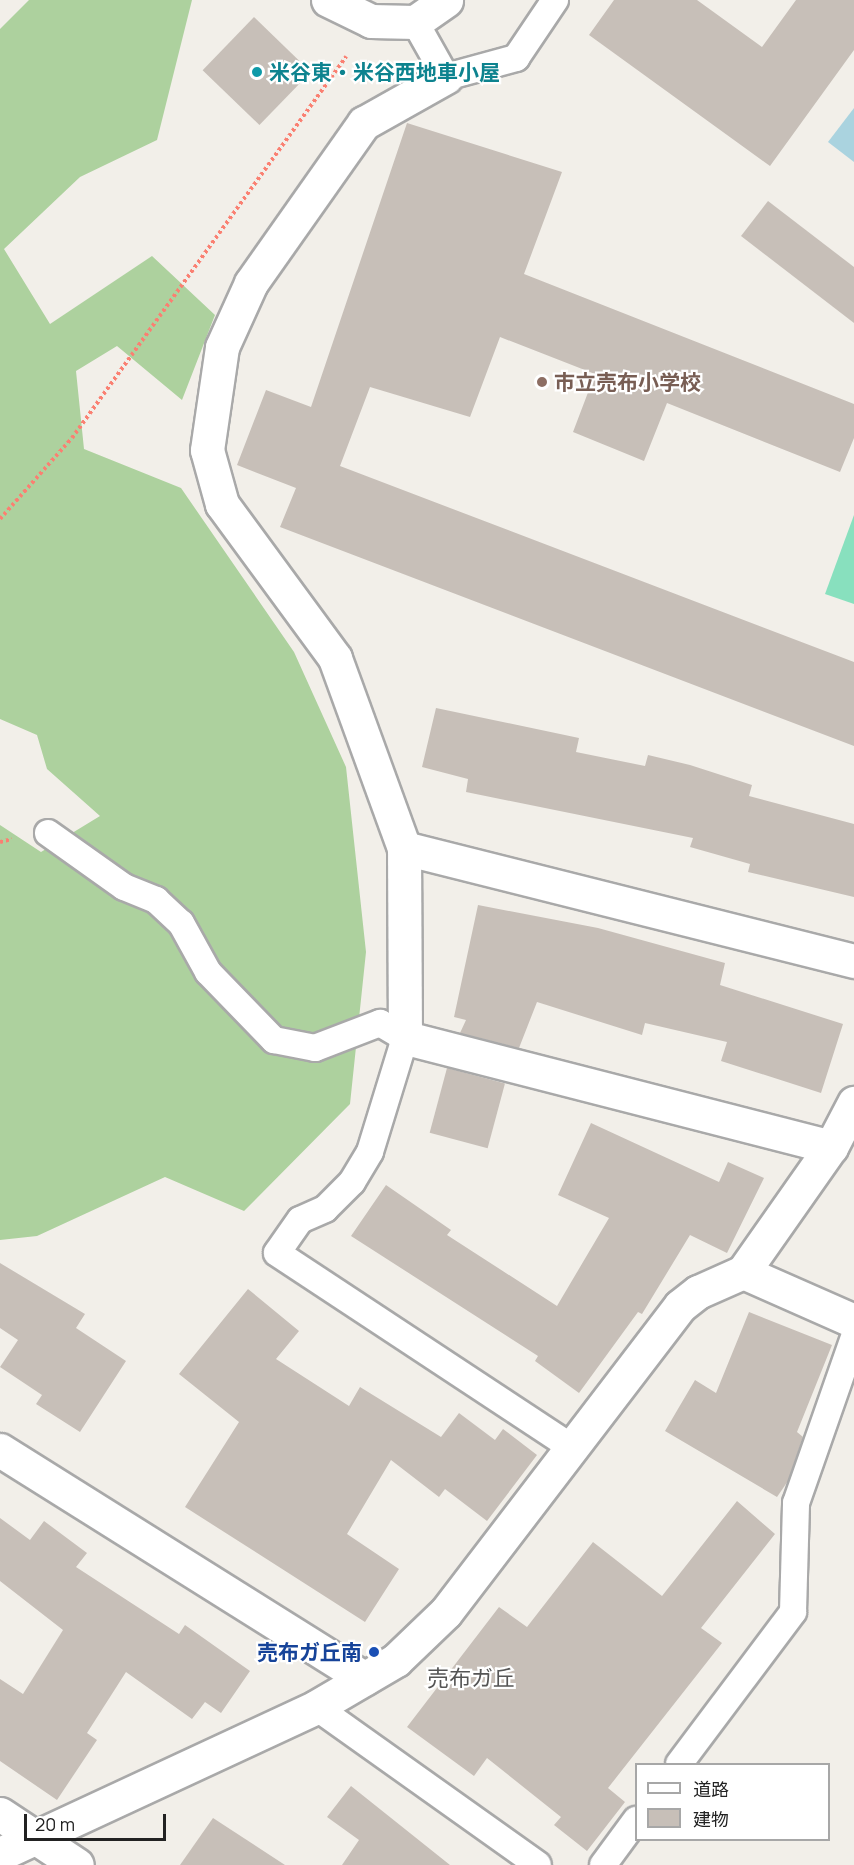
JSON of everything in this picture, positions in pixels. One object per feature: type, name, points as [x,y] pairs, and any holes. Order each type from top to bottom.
[{"type":"street","points":[[328,0],[371,21],[415,22],[446,0]]},
{"type":"street","points":[[446,77],[364,123],[251,284],[222,347],[207,450],[222,504],[335,657],[404,848],[405,1038],[831,1148]]},
{"type":"street","points":[[404,848],[854,961]]},
{"type":"street","points":[[0,1854],[37,1839],[316,1707],[396,1660],[447,1612],[680,1306],[743,1272],[831,1148],[854,1103]]},
{"type":"street","points":[[743,1272],[854,1321]]},
{"type":"street","points":[[0,1450],[364,1678]]},
{"type":"street","points":[[0,1814],[77,1865]]},
{"type":"lane","points":[[415,22],[446,77],[516,58],[555,0]]},
{"type":"lane","points":[[48,833],[124,887],[156,900],[181,922],[208,972],[274,1040],[315,1048],[380,1023],[405,1038],[370,1152],[352,1182],[325,1209],[300,1220],[277,1253],[573,1448]]},
{"type":"lane","points":[[679,1763],[793,1612],[796,1503],[854,1337]]},
{"type":"lane","points":[[316,1707],[538,1865]]},
{"type":"lane","points":[[603,1865],[635,1821]]},
{"type":"path","points":[[0,519],[72,438],[371,21]]},
{"type":"green space","points":[[29,0],[192,0],[157,140],[80,177],[4,249],[50,324],[152,256],[215,315],[182,400],[117,346],[76,371],[84,449],[181,488],[294,652],[346,767],[366,952],[350,1104],[244,1211],[165,1177],[37,1236],[0,1240],[0,825],[41,852],[100,816],[47,769],[37,735],[0,719],[0,29]]},
{"type":"green space","points":[[854,515],[854,604],[825,594]]},
{"type":"water","points":[[854,108],[854,162],[828,142]]},
{"type":"building","points":[[614,0],[697,0],[762,47],[796,0],[854,0],[854,50],[770,166],[589,35]]},
{"type":"building","name":"米谷東・米谷西地車小屋","points":[[254,17],[311,72],[259,125],[203,70]]},
{"type":"building","points":[[407,123],[562,172],[524,274],[854,404],[854,438],[840,472],[667,403],[644,461],[573,432],[595,374],[500,337],[470,417],[370,387],[340,466],[854,662],[854,746],[280,527],[296,488],[237,465],[266,390],[311,407]]},
{"type":"building","points":[[768,201],[854,267],[854,323],[741,236]]},
{"type":"building","points":[[436,708],[579,738],[576,752],[645,766],[648,755],[690,765],[752,785],[749,796],[854,824],[854,897],[748,872],[750,864],[690,847],[693,838],[466,792],[468,779],[422,767]]},
{"type":"building","points":[[478,905],[598,928],[725,963],[720,985],[843,1024],[821,1093],[721,1061],[727,1042],[645,1023],[642,1035],[537,1002],[519,1048],[460,1033],[466,1020],[454,1017]]},
{"type":"building","points":[[447,1068],[505,1084],[488,1148],[430,1133]]},
{"type":"building","points":[[591,1123],[719,1182],[728,1162],[764,1178],[727,1253],[690,1235],[642,1314],[638,1312],[579,1393],[535,1361],[538,1356],[351,1236],[386,1185],[451,1230],[447,1235],[557,1306],[609,1218],[558,1195]]},
{"type":"building","points":[[0,1263],[85,1314],[76,1328],[126,1361],[80,1432],[36,1404],[42,1395],[0,1367],[18,1340],[0,1328]]},
{"type":"building","points":[[248,1289],[299,1331],[276,1359],[349,1406],[360,1387],[441,1437],[459,1413],[495,1440],[503,1429],[537,1455],[487,1521],[445,1489],[439,1497],[391,1460],[347,1534],[399,1569],[365,1622],[185,1507],[239,1422],[179,1374]]},
{"type":"building","points":[[749,1312],[832,1345],[797,1432],[803,1437],[788,1481],[777,1497],[665,1431],[695,1380],[716,1393]]},
{"type":"building","points":[[737,1501],[775,1534],[701,1628],[722,1643],[608,1788],[625,1802],[587,1851],[554,1825],[561,1817],[487,1758],[474,1776],[407,1727],[499,1607],[527,1627],[593,1542],[662,1596]]},
{"type":"building","points":[[0,1518],[30,1540],[44,1521],[87,1553],[76,1567],[179,1634],[185,1625],[250,1671],[221,1713],[205,1702],[192,1719],[126,1672],[87,1733],[97,1740],[57,1800],[0,1761],[0,1679],[23,1694],[63,1630],[0,1581]]},
{"type":"building","points":[[351,1786],[450,1865],[342,1865],[359,1840],[327,1817]]},
{"type":"building","points":[[213,1818],[285,1865],[180,1865]]},
{"type":"place","name":"米谷東・米谷西地車小屋","points":[[257,72]]},
{"type":"place","name":"市立売布小学校","points":[[542,382]]},
{"type":"place","name":"売布ガ丘南","points":[[374,1652]]},
{"type":"district","name":"売布ガ丘","points":[[471,1679]]}]
